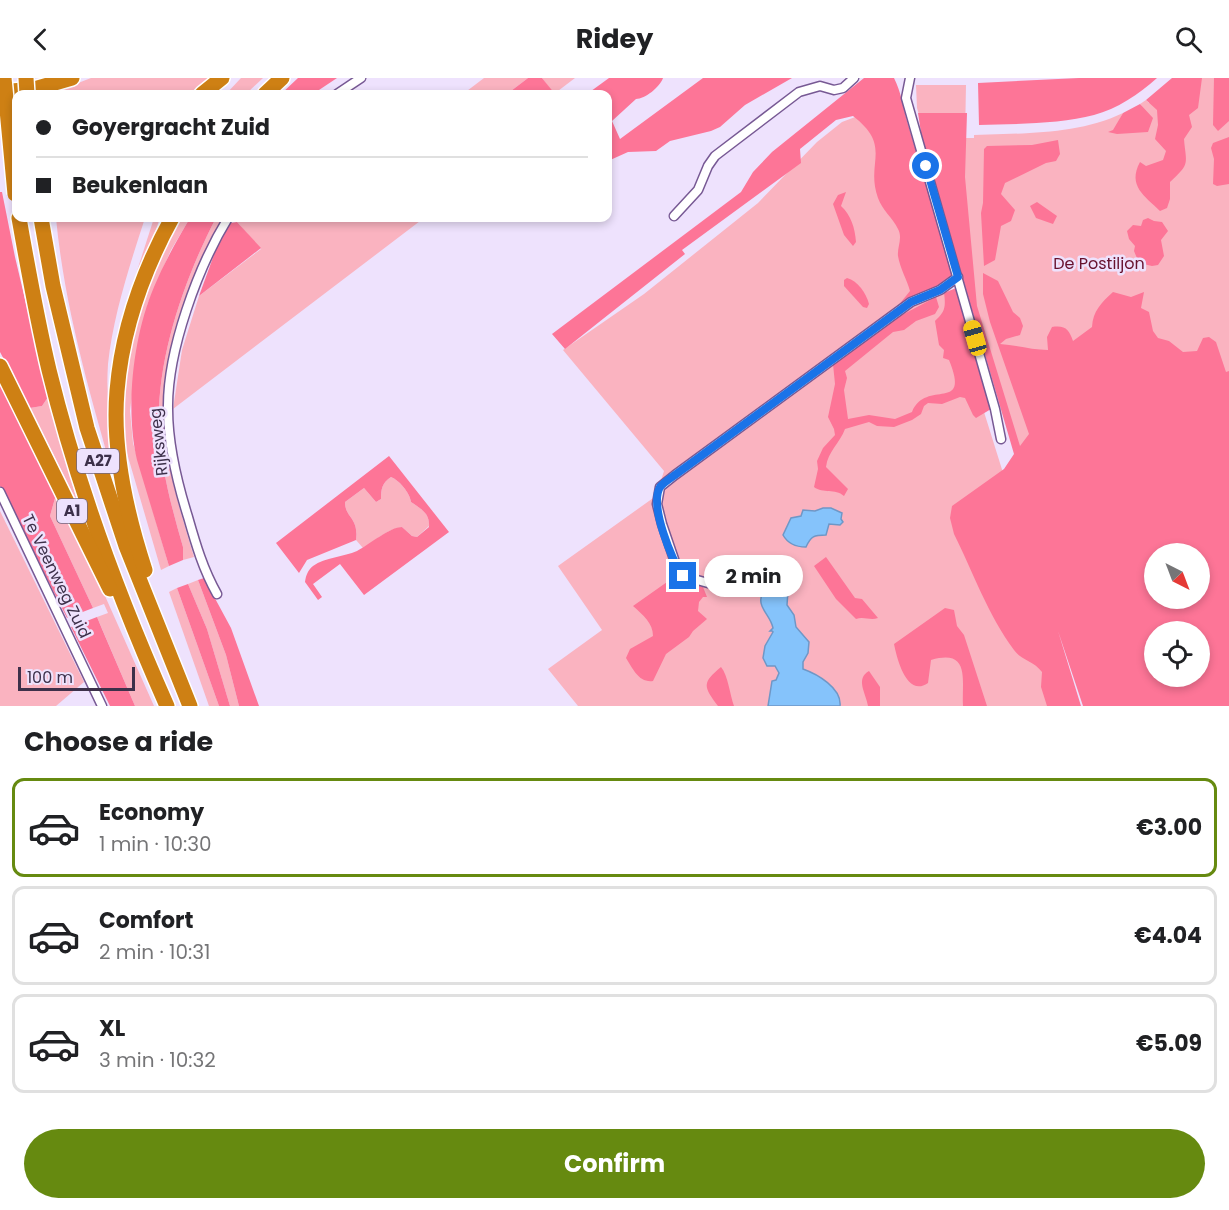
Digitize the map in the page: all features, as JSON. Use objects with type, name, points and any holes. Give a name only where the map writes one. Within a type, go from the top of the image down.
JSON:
[{"type":"highway","points":[[4,78],[12,157]]},
{"type":"highway","points":[[0,90],[60,78]]},
{"type":"highway","points":[[0,90],[34,89],[72,78]]},
{"type":"highway","points":[[207,90],[222,78]]},
{"type":"highway","points":[[269,90],[282,78]]},
{"type":"highway","name":"A27","points":[[20,222],[39,327],[75,463],[105,551],[167,706]]},
{"type":"highway","name":"A27","points":[[42,222],[53,286],[87,428],[126,546],[188,701]]},
{"type":"highway","name":"A27","points":[[170,222],[143,279],[130,318],[117,392],[117,424],[123,480],[133,526],[188,701]]},
{"type":"highway","name":"A1","points":[[0,366],[145,655]]},
{"type":"street","points":[[343,90],[361,78]]},
{"type":"street","points":[[674,216],[698,190],[715,156],[799,92],[820,86],[834,90],[843,88],[854,78]]},
{"type":"street","points":[[910,78],[906,98],[995,409],[1001,440]]},
{"type":"street","name":"Rijksweg","points":[[217,594],[203,568],[178,485],[170,446],[167,407],[173,362],[184,316],[204,262],[226,222]]},
{"type":"street","points":[[715,585],[683,576],[676,565],[657,504],[660,487],[911,302],[940,290],[958,277]]},
{"type":"street","name":"Te Veenweg Zuid","points":[[0,492],[102,706]]},
{"type":"green space","points":[[91,78],[214,78],[199,90],[60,90]]},
{"type":"green space","points":[[241,78],[263,78],[250,90],[230,90]]},
{"type":"green space","points":[[484,78],[528,78],[512,90],[468,90]]},
{"type":"green space","points":[[542,78],[575,78],[559,90],[551,90]]},
{"type":"green space","name":"De Postiljon","points":[[1178,78],[1229,78],[1229,706],[1094,706],[917,108],[916,85],[966,85],[965,138],[974,138],[974,135],[1069,129],[1123,113],[1120,119],[1143,108],[1140,104],[1146,100],[1149,103]]},
{"type":"green space","points":[[871,111],[903,153],[1076,706],[578,706],[548,669],[602,630],[558,566],[656,496],[664,471],[563,350],[644,294],[758,203],[817,142],[842,122]]},
{"type":"green space","points":[[56,222],[144,222],[118,309],[108,364],[109,414],[119,496],[73,323]]},
{"type":"green space","points":[[153,222],[159,222],[132,298],[129,296]]},
{"type":"green space","points":[[173,222],[188,222],[171,250],[148,303],[138,345],[130,411],[133,443],[169,566],[161,570],[122,436],[120,409],[128,342]]},
{"type":"green space","points":[[214,222],[220,222],[193,282],[165,403],[169,462],[177,500],[194,557],[183,560],[183,547],[162,459],[159,403],[167,348],[174,320]]},
{"type":"green space","points":[[237,222],[419,222],[173,409],[182,350],[199,296],[261,249]]},
{"type":"green space","points":[[48,397],[75,498],[30,408],[42,406]]},
{"type":"green space","points":[[391,477],[404,487],[411,502],[426,515],[429,526],[417,537],[412,536],[402,527],[397,528],[363,548],[356,540],[356,527],[345,502],[364,488],[376,502],[381,499],[383,487]]},
{"type":"green space","points":[[57,491],[154,706],[135,706],[97,617],[108,613],[104,604],[93,608],[50,516]]},
{"type":"green space","points":[[0,511],[84,682],[56,706],[0,706]]},
{"type":"green space","points":[[198,580],[226,655],[239,706],[230,706],[207,629],[188,584]]},
{"type":"green space","points":[[177,588],[219,706],[209,706],[169,592]]},
{"type":"shaded area","points":[[298,78],[337,78],[319,90],[285,90]]},
{"type":"shaded area","points":[[528,78],[542,78],[552,90],[512,90]]},
{"type":"shaded area","points":[[609,78],[663,78],[652,92],[636,99],[612,121],[612,90],[592,90]]},
{"type":"shaded area","points":[[703,78],[792,78],[745,105],[720,127],[670,141],[656,151],[628,152],[612,159],[612,121],[620,139]]},
{"type":"shaded area","points":[[864,78],[894,78],[954,279],[897,307],[910,291],[898,256],[899,232],[878,198],[874,174],[876,155],[872,137],[853,116],[836,120],[800,149],[801,163],[682,250],[685,254],[565,349],[552,334],[741,192],[753,172],[772,152]]},
{"type":"shaded area","points":[[1079,78],[1157,78],[1127,100],[1094,115],[1052,122],[979,125],[978,83]]},
{"type":"shaded area","points":[[1172,78],[1202,78],[1198,108],[1189,115],[1192,127],[1184,139],[1186,163],[1170,182],[1170,199],[1167,208],[1160,211],[1140,190],[1136,178],[1140,162],[1146,166],[1163,160],[1166,151],[1155,139],[1158,125],[1157,110],[1146,100]]},
{"type":"shaded area","points":[[1214,78],[1229,78],[1229,121],[1218,131],[1213,125]]},
{"type":"shaded area","points":[[1140,104],[1153,118],[1148,132],[1117,134],[1108,132],[1113,130],[1123,113]]},
{"type":"shaded area","points":[[918,113],[967,113],[965,177],[977,306],[1020,446],[1029,434],[990,322],[983,294],[983,273],[998,281],[1013,312],[1020,318],[1023,326],[1020,335],[1006,339],[1000,344],[1048,350],[1047,337],[1052,327],[1066,329],[1073,341],[1092,327],[1098,308],[1113,292],[1131,297],[1144,292],[1141,308],[1149,312],[1153,331],[1158,338],[1169,341],[1183,352],[1197,351],[1203,338],[1209,337],[1216,342],[1226,372],[1229,371],[1229,706],[1083,706],[1058,631],[1081,706],[1047,706],[1041,687],[1042,672],[1017,653],[996,622],[954,534],[950,518],[952,506],[1004,469],[1014,454],[922,139]]},
{"type":"shaded area","points":[[1229,137],[1229,184],[1217,186],[1213,184],[1214,159],[1211,148],[1213,143]]},
{"type":"shaded area","points":[[1058,140],[1060,154],[1056,161],[1046,163],[1005,183],[1001,194],[1015,210],[1011,221],[1001,226],[995,260],[984,266],[981,213],[984,149],[987,146],[1032,145]]},
{"type":"shaded area","points":[[0,192],[2,192],[48,397],[42,406],[30,408],[0,352]]},
{"type":"shaded area","points":[[846,192],[841,206],[850,218],[853,227],[856,242],[853,246],[844,235],[833,204],[838,195]]},
{"type":"shaded area","points":[[1037,202],[1057,216],[1053,224],[1036,218],[1030,206]]},
{"type":"shaded area","points":[[1148,218],[1162,222],[1168,231],[1161,240],[1164,256],[1158,265],[1152,266],[1139,263],[1134,251],[1135,246],[1129,239],[1127,231],[1133,225],[1141,226],[1143,220]]},
{"type":"shaded area","points":[[188,222],[214,222],[183,293],[174,320],[162,376],[159,403],[160,444],[183,547],[183,560],[169,566],[137,460],[133,440],[132,396],[136,350],[147,306],[162,269]]},
{"type":"shaded area","points":[[237,222],[261,248],[199,296],[215,252],[230,223]]},
{"type":"shaded area","points":[[847,278],[855,282],[864,292],[869,304],[867,308],[863,307],[844,286],[844,280]]},
{"type":"shaded area","points":[[956,288],[991,409],[976,418],[965,398],[960,397],[942,404],[928,403],[921,414],[894,427],[877,426],[869,422],[845,429],[829,456],[826,467],[848,489],[844,496],[837,492],[814,487],[818,469],[817,461],[823,448],[835,435],[828,417],[835,384],[833,364],[898,317],[936,297],[939,307],[935,314],[916,321],[904,330],[893,332],[845,371],[847,378],[844,390],[848,419],[869,415],[895,419],[912,412],[919,402],[927,397],[951,391],[954,386],[954,376],[949,360],[943,358],[944,350],[939,345],[935,321],[944,309],[944,293]]},
{"type":"shaded area","points":[[0,382],[57,491],[50,516],[93,608],[67,618],[0,486]]},
{"type":"shaded area","points":[[389,456],[449,532],[364,595],[340,564],[313,584],[322,597],[318,600],[305,582],[313,566],[357,551],[397,528],[402,527],[412,536],[417,537],[429,527],[426,515],[411,502],[404,487],[391,477],[383,486],[381,499],[376,502],[364,488],[345,502],[356,527],[356,540],[307,560],[299,573],[276,543]]},
{"type":"shaded area","points":[[826,557],[855,598],[862,599],[878,618],[856,619],[836,599],[814,566]]},
{"type":"shaded area","points":[[677,575],[684,581],[703,587],[707,597],[703,597],[699,602],[698,611],[707,619],[689,637],[666,654],[653,681],[644,680],[640,678],[626,658],[630,649],[653,636],[653,631],[647,620],[633,606]]},
{"type":"shaded area","points":[[204,578],[231,628],[259,706],[239,706],[226,655],[198,580]]},
{"type":"shaded area","points":[[188,584],[207,629],[230,706],[219,706],[177,588]]},
{"type":"shaded area","points":[[945,608],[954,610],[957,626],[964,635],[987,706],[963,706],[963,676],[958,662],[952,659],[931,660],[928,683],[921,686],[914,685],[904,675],[894,644]]},
{"type":"shaded area","points":[[97,617],[135,706],[110,706],[71,627]]},
{"type":"shaded area","points":[[721,667],[734,706],[718,706],[707,689],[710,677]]},
{"type":"shaded area","points":[[869,671],[880,687],[880,706],[868,706],[862,687],[863,678]]},
{"type":"water","points":[[831,508],[842,513],[843,522],[840,525],[829,524],[826,535],[813,537],[806,547],[787,541],[783,535],[791,518],[801,516],[803,510],[815,511]]},
{"type":"water","points":[[772,586],[784,587],[788,591],[787,605],[794,615],[796,627],[809,642],[803,669],[815,674],[833,688],[840,699],[840,706],[768,706],[772,681],[776,680],[779,673],[775,666],[767,666],[763,658],[765,646],[773,632],[770,631],[773,628],[762,605],[761,595],[764,589]]},
{"type":"route","points":[[683,576],[676,565],[662,524],[657,504],[660,487],[911,302],[940,290],[958,277],[926,166]]}]
